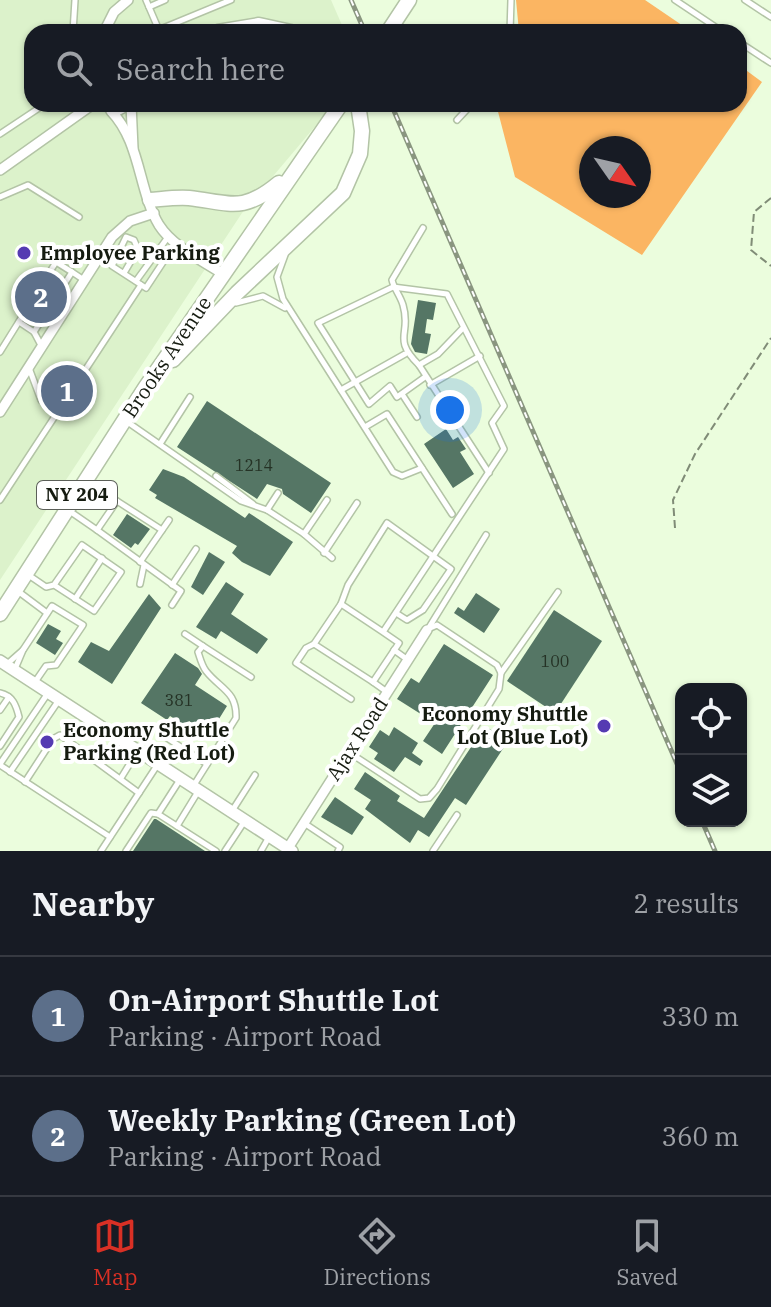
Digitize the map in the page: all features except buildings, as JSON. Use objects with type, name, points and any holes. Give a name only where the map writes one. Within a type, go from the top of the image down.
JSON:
[{"type":"main road","points":[[393,24],[409,0]]},
{"type":"main road","name":"Brooks Avenue","points":[[0,614],[145,388],[335,112]]},
{"type":"main road","points":[[145,388],[347,187],[358,161],[362,131],[359,112]]},
{"type":"main road","points":[[152,206],[177,197],[220,205],[250,203],[274,187],[299,163]]},
{"type":"street","points":[[108,24],[114,12],[128,0]]},
{"type":"street","points":[[0,170],[82,112]]},
{"type":"street","points":[[112,112],[133,148],[152,206],[172,239],[223,274]]},
{"type":"street","points":[[131,112],[133,148]]},
{"type":"street","points":[[0,412],[87,282],[112,237],[152,206]]},
{"type":"street","name":"Ajax Road","points":[[289,850],[427,630]]},
{"type":"street","points":[[7,665],[289,850]]},
{"type":"lane","points":[[74,24],[75,0]]},
{"type":"lane","points":[[156,24],[147,3],[165,0]]},
{"type":"lane","points":[[173,24],[231,0]]},
{"type":"lane","points":[[510,24],[511,0]]},
{"type":"lane","points":[[675,0],[711,24]]},
{"type":"lane","points":[[745,0],[771,17]]},
{"type":"lane","points":[[747,47],[771,63]]},
{"type":"lane","points":[[0,134],[33,112]]},
{"type":"lane","points":[[457,120],[464,112]]},
{"type":"lane","points":[[0,197],[28,185],[79,217]]},
{"type":"lane","points":[[423,228],[392,280],[406,318],[402,336],[405,354],[419,365],[489,473]]},
{"type":"lane","points":[[300,235],[278,273],[281,294],[291,314],[396,474],[406,475],[422,468]]},
{"type":"lane","points":[[124,273],[137,251],[136,243],[128,237],[123,241],[112,266],[141,285]]},
{"type":"lane","points":[[141,285],[172,239]]},
{"type":"lane","points":[[0,500],[172,239]]},
{"type":"lane","points":[[0,352],[56,262],[87,282]]},
{"type":"lane","points":[[34,332],[72,272]]},
{"type":"lane","points":[[383,632],[504,449],[492,423],[504,406],[447,294],[393,287],[318,323],[357,380],[369,404],[390,386],[397,397],[425,377]]},
{"type":"lane","points":[[212,319],[234,303],[256,296],[272,299],[291,314]]},
{"type":"lane","points":[[19,322],[34,332],[42,348]]},
{"type":"lane","points":[[419,365],[438,354],[463,328]]},
{"type":"lane","points":[[341,390],[405,354]]},
{"type":"lane","points":[[430,385],[480,356]]},
{"type":"lane","points":[[29,368],[41,400]]},
{"type":"lane","points":[[402,394],[417,417]]},
{"type":"lane","points":[[160,444],[190,397]]},
{"type":"lane","points":[[365,427],[387,414],[452,514]]},
{"type":"lane","points":[[125,420],[241,501],[267,510],[304,534],[332,558]]},
{"type":"lane","points":[[216,476],[250,499],[253,505]]},
{"type":"lane","points":[[86,480],[162,530]]},
{"type":"lane","points":[[267,510],[278,493]]},
{"type":"lane","points":[[304,534],[327,500]]},
{"type":"lane","points":[[97,530],[117,501]]},
{"type":"lane","points":[[324,553],[357,503]]},
{"type":"lane","points":[[67,510],[181,591],[172,605]]},
{"type":"lane","points":[[140,584],[142,564],[169,520]]},
{"type":"lane","points":[[351,699],[296,663],[306,648],[314,644],[341,604],[348,585],[387,523],[451,569],[423,610],[407,620],[396,613]]},
{"type":"lane","points":[[427,630],[486,535]]},
{"type":"lane","points":[[26,573],[46,587],[54,585],[82,545],[121,572],[94,611],[54,585]]},
{"type":"lane","points":[[172,585],[196,549]]},
{"type":"lane","points":[[75,599],[102,558]]},
{"type":"lane","points":[[15,590],[47,613]]},
{"type":"lane","points":[[349,753],[420,799],[429,798],[499,689],[501,673],[558,592]]},
{"type":"lane","points":[[341,604],[399,643],[373,682]]},
{"type":"lane","points":[[7,665],[23,650],[52,606],[83,625],[56,665],[46,666],[34,683]]},
{"type":"lane","points":[[427,630],[437,625],[497,665],[501,673]]},
{"type":"lane","points":[[185,634],[251,677]]},
{"type":"lane","points":[[314,644],[387,692]]},
{"type":"lane","points":[[177,826],[207,764],[236,718],[237,706],[224,685],[206,671],[198,652],[203,646]]},
{"type":"lane","points":[[394,650],[408,660]]},
{"type":"lane","points":[[48,692],[0,765],[110,837]]},
{"type":"lane","points":[[0,693],[16,704],[19,717],[0,746]]},
{"type":"lane","points":[[0,710],[9,697]]},
{"type":"lane","points":[[10,772],[60,699]]},
{"type":"lane","points":[[25,782],[53,739],[60,735],[139,793]]},
{"type":"lane","points":[[164,736],[207,764]]},
{"type":"lane","points":[[121,778],[139,750]]},
{"type":"lane","points":[[101,851],[159,763]]},
{"type":"lane","points":[[231,811],[255,775]]},
{"type":"lane","points":[[158,814],[181,778]]},
{"type":"lane","points":[[126,851],[151,813],[158,814],[216,851]]},
{"type":"lane","points":[[433,851],[457,815]]},
{"type":"lane","points":[[225,851],[245,820]]},
{"type":"lane","points":[[304,823],[340,847],[338,851]]},
{"type":"lane","points":[[261,851],[270,836]]},
{"type":"path","points":[[771,198],[754,212],[751,250],[771,266]]},
{"type":"path","points":[[675,528],[673,500],[695,454],[771,338]]},
{"type":"shaded area","points":[[0,0],[331,0],[342,24],[24,24],[24,112],[327,112],[242,213],[0,580]]},
{"type":"shaded area","points":[[516,0],[645,0],[680,24],[518,24]]},
{"type":"shaded area","points":[[747,71],[762,82],[747,104]]},
{"type":"shaded area","points":[[498,112],[741,112],[642,255],[515,177]]},
{"type":"railway","points":[[351,0],[362,24]]},
{"type":"railway","points":[[394,112],[675,759]]},
{"type":"railway","points":[[705,827],[715,851]]},
{"type":"place","name":"Employee Parking","points":[[24,253]]},
{"type":"place","name":"Weekly Parking (Green Lot)","points":[[41,297]]},
{"type":"place","name":"On-Airport Shuttle Lot","points":[[67,391]]},
{"type":"place","name":"Economy Shuttle Lot (Blue Lot)","points":[[604,726]]},
{"type":"place","name":"Economy Shuttle Parking (Red Lot)","points":[[47,742]]}]
